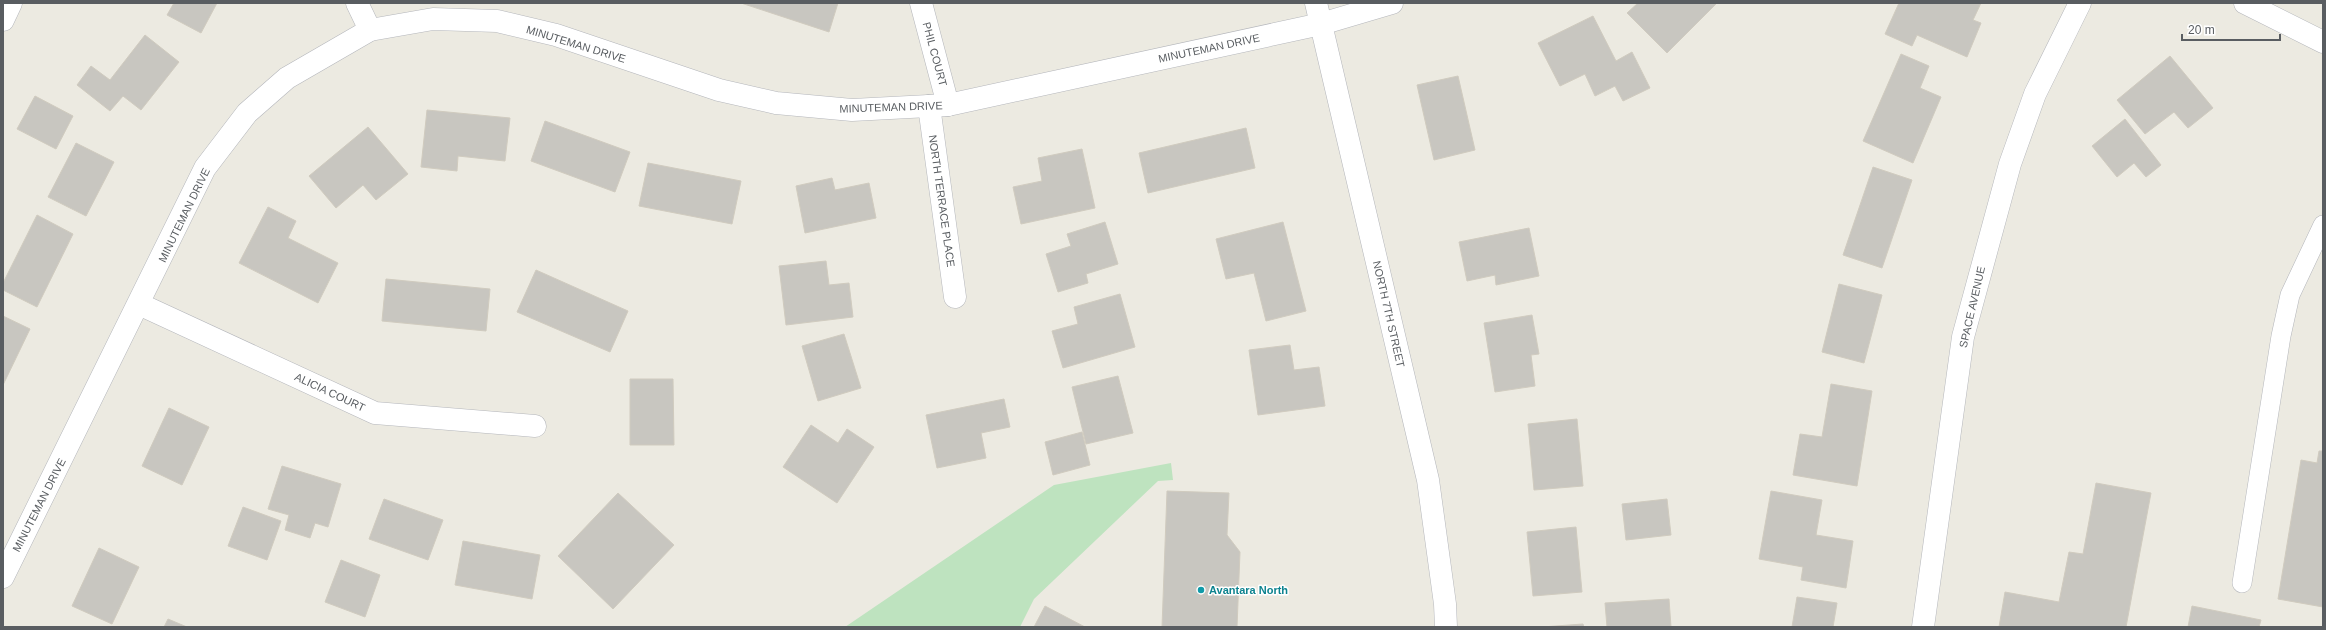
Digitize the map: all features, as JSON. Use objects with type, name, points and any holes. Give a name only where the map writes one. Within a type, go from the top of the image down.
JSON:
[{"type":"street","points":[[3,20],[12,3]]},
{"type":"street","points":[[357,3],[370,30]]},
{"type":"street","name":"PHIL COURT","points":[[921,3],[938,106]]},
{"type":"street","name":"NORTH 7TH STREET","points":[[1316,3],[1428,480],[1445,604],[1446,627]]},
{"type":"street","name":"MINUTEMAN DRIVE","points":[[3,577],[140,304],[206,168],[247,113],[287,78],[370,30],[433,19],[497,21],[556,35],[719,90],[776,103],[852,110],[938,106],[1321,24],[1392,3]]},
{"type":"street","name":"SPACE AVENUE","points":[[1923,627],[1963,337],[2010,164],[2035,94],[2080,3]]},
{"type":"street","points":[[2245,3],[2323,42]]},
{"type":"street","name":"NORTH TERRACE PLACE","points":[[938,106],[955,297]]},
{"type":"street","name":"ALICIA COURT","points":[[140,304],[375,413],[536,426]]},
{"type":"lane","points":[[2242,583],[2281,336],[2290,295],[2323,225]]},
{"type":"green space","points":[[1171,463],[1173,480],[1158,481],[1034,599],[1020,627],[845,627],[1054,485]]},
{"type":"building","points":[[174,3],[217,3],[201,33],[167,15]]},
{"type":"building","points":[[741,3],[838,3],[829,32]]},
{"type":"building","points":[[1638,3],[1717,3],[1667,53],[1627,13]]},
{"type":"building","points":[[1899,3],[1981,3],[1973,20],[1981,23],[1967,57],[1917,35],[1912,46],[1885,34]]},
{"type":"building","points":[[1593,16],[1616,61],[1632,52],[1650,88],[1623,101],[1615,86],[1595,96],[1585,74],[1560,86],[1538,43]]},
{"type":"building","points":[[145,35],[179,62],[141,110],[123,96],[110,111],[77,85],[91,66],[110,80]]},
{"type":"building","points":[[1901,54],[1929,66],[1920,88],[1941,97],[1913,163],[1863,141]]},
{"type":"building","points":[[2170,56],[2213,108],[2188,128],[2174,112],[2145,134],[2117,100]]},
{"type":"building","points":[[1458,76],[1475,150],[1434,160],[1417,85]]},
{"type":"building","points":[[35,96],[73,116],[56,149],[17,129]]},
{"type":"building","points":[[427,110],[510,118],[505,161],[458,156],[457,171],[421,167]]},
{"type":"building","points":[[2125,119],[2161,165],[2146,177],[2134,163],[2117,177],[2092,146]]},
{"type":"building","points":[[545,121],[630,152],[615,192],[531,161]]},
{"type":"building","points":[[368,127],[408,174],[376,200],[363,185],[336,208],[309,176]]},
{"type":"building","points":[[1246,128],[1255,168],[1148,193],[1139,153]]},
{"type":"building","points":[[76,143],[114,162],[86,216],[48,197]]},
{"type":"building","points":[[1082,149],[1095,208],[1021,224],[1013,187],[1042,181],[1038,158]]},
{"type":"building","points":[[648,163],[741,181],[732,224],[639,206]]},
{"type":"building","points":[[1873,167],[1912,180],[1882,268],[1843,255]]},
{"type":"building","points":[[832,178],[835,190],[869,183],[876,218],[805,233],[796,186]]},
{"type":"building","points":[[268,207],[296,221],[288,238],[338,263],[318,303],[239,263]]},
{"type":"building","points":[[37,215],[73,234],[37,307],[3,290],[3,283]]},
{"type":"building","points":[[1105,222],[1118,264],[1086,274],[1088,283],[1058,292],[1046,254],[1071,246],[1067,234]]},
{"type":"building","points":[[1283,222],[1306,311],[1266,321],[1254,273],[1226,279],[1216,239]]},
{"type":"building","points":[[1529,228],[1539,276],[1496,285],[1495,275],[1467,281],[1459,242]]},
{"type":"building","points":[[826,261],[829,285],[849,283],[853,317],[786,325],[779,266]]},
{"type":"building","points":[[536,270],[628,311],[610,352],[517,312]]},
{"type":"building","points":[[386,279],[490,289],[486,331],[382,321]]},
{"type":"building","points":[[1839,284],[1882,295],[1864,363],[1822,352]]},
{"type":"building","points":[[1120,294],[1135,347],[1063,368],[1052,331],[1078,324],[1074,307]]},
{"type":"building","points":[[1532,315],[1539,354],[1531,355],[1535,386],[1495,392],[1484,323]]},
{"type":"building","points":[[3,316],[30,329],[3,385]]},
{"type":"building","points":[[844,334],[861,388],[818,401],[802,346]]},
{"type":"building","points":[[1290,345],[1294,370],[1319,367],[1325,406],[1258,415],[1249,350]]},
{"type":"building","points":[[1118,376],[1133,433],[1086,444],[1072,387]]},
{"type":"building","points":[[630,379],[673,379],[674,445],[630,445]]},
{"type":"building","points":[[1831,384],[1872,391],[1857,486],[1793,475],[1800,434],[1822,437]]},
{"type":"building","points":[[1004,399],[1010,427],[981,433],[986,458],[937,468],[926,415]]},
{"type":"building","points":[[169,408],[209,427],[182,485],[142,466]]},
{"type":"building","points":[[1577,419],[1583,486],[1534,490],[1528,424]]},
{"type":"building","points":[[811,425],[838,443],[847,429],[874,447],[837,503],[783,467]]},
{"type":"building","points":[[1082,432],[1090,465],[1053,475],[1045,442]]},
{"type":"building","points":[[2319,451],[2323,451],[2323,607],[2278,599],[2301,460],[2317,463]]},
{"type":"building","points":[[282,466],[341,484],[328,527],[315,523],[310,538],[285,530],[289,515],[268,509]]},
{"type":"building","points":[[2096,483],[2151,493],[2126,627],[1999,627],[2005,592],[2059,602],[2069,552],[2083,554]]},
{"type":"building","name":"Avantara North","points":[[1167,491],[1229,493],[1227,535],[1240,552],[1237,627],[1162,627]]},
{"type":"building","points":[[1771,491],[1822,500],[1816,535],[1853,541],[1846,588],[1801,580],[1803,567],[1759,559]]},
{"type":"building","points":[[618,493],[674,545],[613,609],[558,556]]},
{"type":"building","points":[[384,499],[443,520],[428,560],[369,539]]},
{"type":"building","points":[[1667,499],[1671,535],[1626,540],[1622,504]]},
{"type":"building","points":[[243,507],[281,521],[267,560],[228,546]]},
{"type":"building","points":[[1576,527],[1582,592],[1533,596],[1527,532]]},
{"type":"building","points":[[463,541],[540,555],[532,599],[455,585]]},
{"type":"building","points":[[99,548],[139,567],[112,624],[72,606]]},
{"type":"building","points":[[341,560],[380,575],[365,617],[325,602]]},
{"type":"building","points":[[1797,597],[1837,603],[1833,627],[1792,627]]},
{"type":"building","points":[[1669,599],[1671,627],[1607,627],[1605,603]]},
{"type":"building","points":[[1045,606],[1085,627],[1034,627]]},
{"type":"building","points":[[2192,606],[2261,620],[2259,627],[2188,627]]},
{"type":"building","points":[[168,619],[187,627],[164,627]]},
{"type":"building","points":[[1583,624],[1584,627],[1542,627]]},
{"type":"place","name":"Avantara North","points":[[1201,590]]}]
